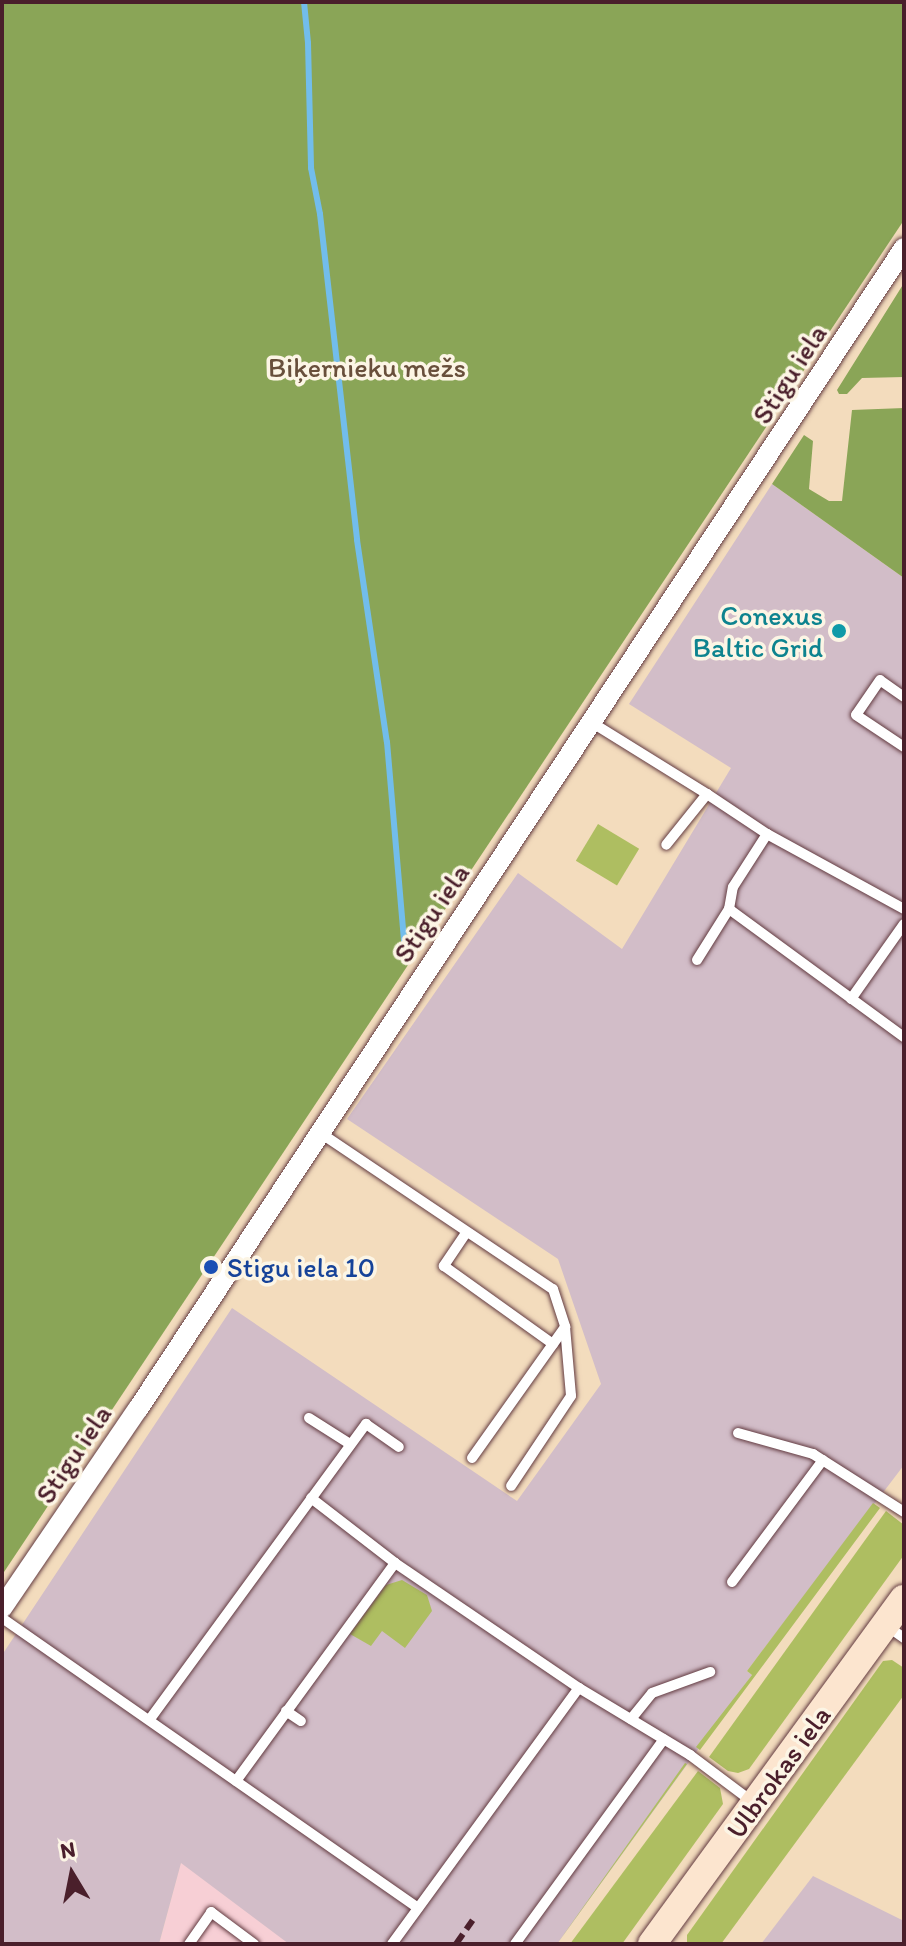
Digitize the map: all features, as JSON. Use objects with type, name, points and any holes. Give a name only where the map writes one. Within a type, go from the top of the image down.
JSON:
[{"type":"main road","name":"Ulbrokas iela","points":[[652,1944],[755,1804],[895,1631],[904,1599]]},
{"type":"street","name":"Stigu iela","points":[[2,1608],[904,248]]},
{"type":"lane","points":[[904,697],[880,680],[856,715],[904,747]]},
{"type":"lane","points":[[591,722],[767,834],[904,909]]},
{"type":"lane","points":[[666,845],[707,794]]},
{"type":"lane","points":[[697,960],[729,909],[733,887],[767,834]]},
{"type":"lane","points":[[729,909],[904,1037]]},
{"type":"lane","points":[[851,999],[904,924]]},
{"type":"lane","points":[[319,1132],[553,1289],[565,1327],[571,1396],[511,1486]]},
{"type":"lane","points":[[466,1233],[444,1266],[553,1344]]},
{"type":"lane","points":[[472,1458],[565,1327]]},
{"type":"lane","points":[[309,1418],[350,1444]]},
{"type":"lane","points":[[150,1719],[366,1424],[399,1447]]},
{"type":"lane","points":[[738,1433],[813,1454],[904,1512]]},
{"type":"lane","points":[[732,1582],[823,1460]]},
{"type":"lane","points":[[311,1498],[395,1563],[579,1688],[664,1739],[755,1804]]},
{"type":"lane","points":[[236,1781],[395,1563]]},
{"type":"lane","points":[[2,1618],[418,1908]]},
{"type":"lane","points":[[631,1719],[652,1693],[710,1672]]},
{"type":"lane","points":[[392,1944],[579,1688]]},
{"type":"lane","points":[[286,1711],[301,1721]]},
{"type":"lane","points":[[515,1944],[664,1739]]},
{"type":"lane","points":[[189,1944],[211,1912],[254,1944]]},
{"type":"shaded area","points":[[772,484],[904,578],[904,1465],[747,1671],[752,1675],[557,1944],[289,1944],[181,1863],[159,1944],[2,1944],[2,1655],[232,1308],[517,1501],[601,1384],[558,1259],[347,1119],[518,873],[622,949],[731,768],[629,704]]},
{"type":"shaded area","points":[[181,1862],[290,1944],[159,1944]]},
{"type":"shaded area","points":[[813,1876],[904,1921],[904,1944],[761,1944]]},
{"type":"green space","name":"Biķernieku mežs","points":[[2,2],[904,2],[904,220],[2,1575]]},
{"type":"green space","points":[[904,283],[904,377],[862,378],[847,394],[839,394],[837,390]]},
{"type":"green space","points":[[904,408],[904,578],[772,484],[804,435],[813,441],[809,489],[829,501],[842,501],[852,410]]},
{"type":"green space","points":[[598,824],[639,849],[617,886],[576,861]]},
{"type":"green space","points":[[873,1503],[880,1508],[700,1750],[696,1747],[752,1675],[747,1671]]},
{"type":"green space","points":[[886,1511],[904,1525],[904,1555],[749,1769],[738,1773],[728,1771],[709,1757]]},
{"type":"green space","points":[[402,1580],[427,1595],[432,1611],[405,1648],[382,1631],[371,1646],[350,1634],[386,1585]]},
{"type":"green space","points":[[892,1660],[904,1668],[904,1695],[721,1944],[687,1944],[687,1935],[883,1661]]},
{"type":"green space","points":[[685,1763],[687,1764],[557,1944]]},
{"type":"green space","points":[[698,1771],[720,1788],[723,1804],[622,1944],[570,1944]]},
{"type":"waterway","points":[[304,2],[311,168],[320,214],[357,540],[387,742],[405,951]]},
{"type":"railway","points":[[456,1944],[473,1920]]},
{"type":"place","name":"Conexus Baltic Grid","points":[[839,631]]},
{"type":"place","name":"Stigu iela 10","points":[[211,1267]]}]
